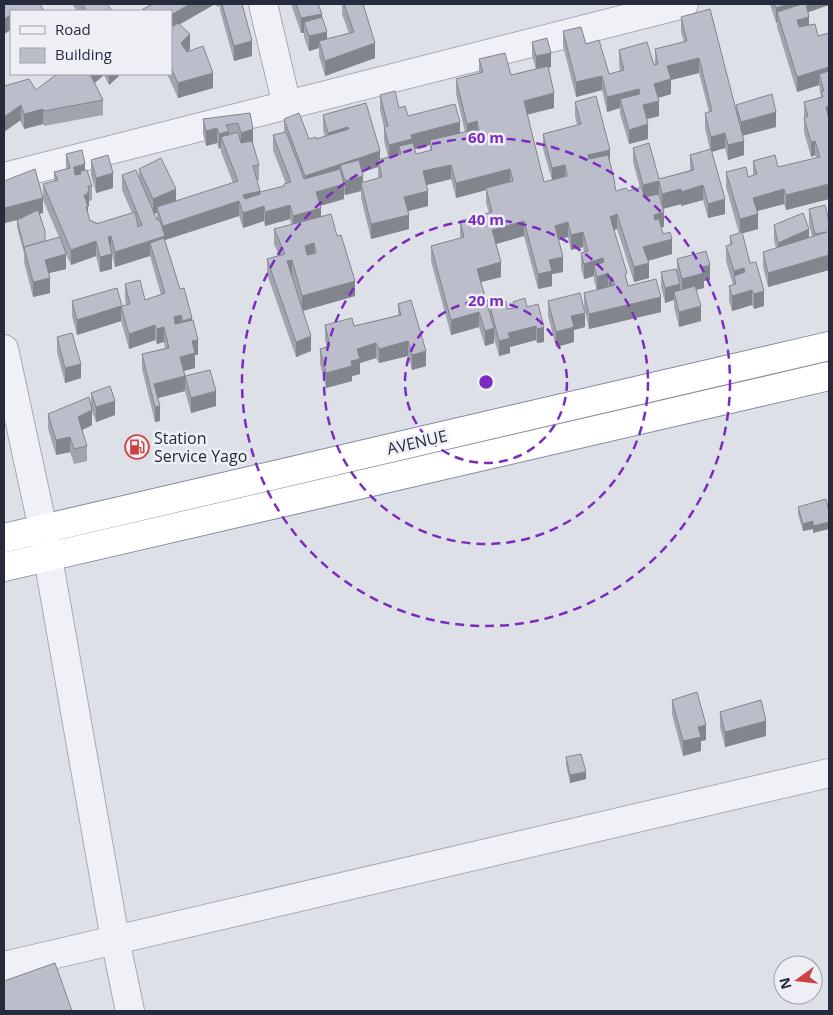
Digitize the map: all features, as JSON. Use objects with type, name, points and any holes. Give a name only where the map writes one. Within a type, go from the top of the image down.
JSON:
[{"type":"highway","name":"AVENUE","points":[[4,538],[829,346]]},
{"type":"highway","points":[[4,567],[829,376]]},
{"type":"street","points":[[263,4],[287,106]]},
{"type":"street","points":[[4,177],[684,4]]},
{"type":"street","points":[[4,349],[43,529],[115,940],[130,1011]]},
{"type":"street","points":[[4,966],[829,773]]},
{"type":"building","points":[[4,4],[40,4],[43,10],[10,10],[10,16],[4,19]]},
{"type":"building","points":[[82,4],[107,4],[111,10],[86,10]]},
{"type":"building","points":[[153,4],[190,4],[172,14],[172,10],[143,9]]},
{"type":"building","points":[[222,4],[242,4],[252,41],[234,46]]},
{"type":"building","points":[[296,4],[318,4],[322,14],[301,18]]},
{"type":"building","points":[[344,4],[363,4],[375,43],[325,61],[319,41],[354,32]]},
{"type":"building","points":[[774,4],[789,4],[776,8]]},
{"type":"building","points":[[806,4],[809,17],[797,20],[799,27],[815,24],[818,36],[829,33],[829,67],[797,77],[777,12]]},
{"type":"building","points":[[710,9],[744,141],[728,145],[725,133],[711,137],[705,113],[712,111],[699,58],[667,66],[671,79],[654,84],[659,101],[643,105],[648,124],[629,130],[620,99],[640,94],[639,89],[607,97],[602,76],[576,82],[563,31],[581,27],[586,44],[599,40],[609,74],[624,70],[619,50],[647,42],[654,65],[658,64],[655,49],[687,41],[681,17]]},
{"type":"building","points":[[322,17],[327,32],[309,36],[304,22]]},
{"type":"building","points":[[178,23],[190,34],[181,43],[187,52],[203,46],[213,73],[178,83],[172,70],[172,27]]},
{"type":"building","points":[[547,38],[551,53],[536,56],[532,42]]},
{"type":"building","points":[[505,53],[511,75],[548,66],[554,93],[524,101],[544,182],[567,176],[565,165],[552,168],[543,134],[581,124],[575,102],[596,96],[610,150],[588,155],[589,159],[608,155],[616,191],[626,188],[628,191],[642,187],[644,197],[659,194],[664,212],[654,215],[655,220],[659,219],[663,234],[670,232],[672,239],[643,247],[649,263],[634,267],[617,214],[610,217],[627,273],[625,274],[628,286],[656,279],[661,297],[589,314],[584,293],[615,285],[612,277],[609,278],[608,273],[597,277],[594,266],[604,262],[603,258],[584,264],[581,253],[588,251],[583,232],[571,235],[568,222],[555,226],[563,257],[549,260],[552,271],[538,274],[524,221],[492,230],[501,262],[477,269],[494,328],[485,331],[479,312],[451,320],[431,246],[464,237],[460,221],[492,212],[486,188],[513,181],[510,169],[456,183],[451,165],[423,171],[428,191],[404,197],[409,215],[371,224],[361,183],[382,177],[378,160],[401,154],[399,146],[413,143],[416,154],[432,150],[430,140],[473,130],[477,144],[482,143],[477,121],[467,124],[456,79],[483,72],[479,59]]},
{"type":"building","points":[[829,71],[829,106],[826,107],[829,119],[829,184],[786,195],[784,189],[753,198],[758,214],[740,219],[726,172],[746,167],[748,177],[757,174],[753,161],[775,155],[778,167],[820,157],[815,141],[811,142],[804,118],[808,116],[804,102],[823,97],[821,91],[824,91],[819,74]]},
{"type":"building","points":[[56,75],[90,75],[103,100],[44,111],[43,109],[24,114],[21,105],[4,117],[4,86],[29,79],[36,90]]},
{"type":"building","points":[[395,91],[399,108],[405,106],[408,116],[455,104],[460,122],[411,135],[412,139],[389,145],[384,127],[388,126],[380,95]]},
{"type":"building","points":[[772,94],[776,112],[741,122],[736,105]]},
{"type":"building","points":[[366,103],[380,151],[305,176],[284,119],[299,113],[309,139],[316,137],[316,139],[349,129],[348,127],[328,133],[323,115]]},
{"type":"building","points":[[250,113],[253,129],[241,133],[238,123],[226,125],[229,131],[219,134],[217,128],[206,131],[203,119]]},
{"type":"building","points":[[238,132],[241,143],[252,141],[259,165],[253,166],[260,191],[243,195],[245,199],[291,182],[273,135],[286,132],[304,179],[340,169],[344,184],[316,192],[321,208],[293,216],[290,205],[265,212],[264,206],[243,213],[239,201],[163,226],[157,207],[238,181],[221,137]]},
{"type":"building","points":[[649,143],[659,179],[694,170],[690,155],[711,149],[725,199],[708,204],[703,185],[681,192],[681,189],[662,194],[659,181],[643,185],[633,148]]},
{"type":"building","points":[[82,150],[85,164],[74,167],[75,175],[81,174],[80,171],[87,170],[92,186],[88,186],[88,194],[84,195],[90,221],[96,222],[96,224],[135,212],[138,227],[142,225],[122,175],[136,170],[165,236],[115,252],[111,236],[108,237],[112,254],[100,257],[96,241],[71,250],[43,184],[58,180],[54,172],[70,168],[66,154]]},
{"type":"building","points":[[108,155],[113,173],[96,178],[91,160]]},
{"type":"building","points":[[161,158],[176,189],[153,199],[139,169]]},
{"type":"building","points":[[359,160],[363,176],[345,181],[340,165]]},
{"type":"building","points":[[35,169],[43,198],[5,208],[4,181]]},
{"type":"building","points":[[825,205],[829,221],[829,255],[768,273],[763,252],[827,232],[815,234],[809,209]]},
{"type":"building","points":[[38,210],[45,231],[45,241],[24,247],[17,220]]},
{"type":"building","points":[[803,213],[809,229],[778,243],[774,225]]},
{"type":"building","points":[[331,214],[337,236],[341,235],[355,281],[302,296],[292,260],[287,261],[311,336],[296,342],[267,259],[285,254],[274,229]],"holes":[[[314,243],[316,253],[307,255],[305,246]]]},
{"type":"building","points":[[742,232],[750,263],[756,262],[764,291],[754,294],[752,290],[732,296],[729,286],[736,284],[734,276],[745,272],[744,268],[734,271],[726,246],[732,244],[730,236]]},
{"type":"building","points":[[60,237],[66,254],[45,260],[50,278],[33,282],[24,247]]},
{"type":"building","points":[[164,238],[180,289],[184,288],[192,318],[183,321],[181,315],[174,317],[175,324],[193,320],[198,340],[192,341],[195,353],[180,357],[185,376],[154,384],[160,406],[155,407],[142,354],[169,348],[164,327],[157,329],[155,325],[129,334],[121,306],[77,320],[72,301],[117,288],[122,306],[130,304],[125,284],[140,280],[145,300],[165,293],[150,243]]},
{"type":"building","points":[[706,251],[710,265],[702,267],[704,273],[682,279],[677,259]]},
{"type":"building","points":[[676,269],[680,284],[665,288],[661,272]]},
{"type":"building","points":[[695,286],[701,306],[679,312],[674,292]]},
{"type":"building","points":[[580,293],[585,313],[571,316],[574,327],[556,332],[548,301]]},
{"type":"building","points":[[525,298],[527,307],[538,304],[544,327],[537,329],[536,326],[508,333],[510,338],[499,341],[490,306],[506,301],[507,309],[514,308],[513,302]]},
{"type":"building","points":[[411,300],[426,351],[412,355],[408,341],[379,349],[376,343],[357,349],[360,359],[351,361],[352,366],[326,373],[320,349],[330,346],[325,325],[352,318],[354,326],[401,315],[398,304]]},
{"type":"building","points":[[72,333],[81,364],[65,368],[57,337]]},
{"type":"building","points":[[210,370],[216,391],[191,398],[185,376]]},
{"type":"building","points":[[110,386],[115,401],[96,407],[91,393]]},
{"type":"building","points":[[89,397],[92,410],[78,417],[87,446],[74,449],[70,437],[56,440],[48,414]]},
{"type":"building","points":[[826,499],[829,522],[813,526],[813,521],[803,524],[798,507]]},
{"type":"building","points":[[697,692],[706,725],[698,727],[701,737],[683,741],[672,700]]},
{"type":"building","points":[[761,700],[766,721],[725,732],[720,712]]},
{"type":"building","points":[[581,754],[586,772],[570,775],[566,757]]},
{"type":"building","points":[[55,963],[72,1011],[4,1011],[4,981]]},
{"type":"place","name":"Station Service Yago","points":[[137,447]]}]
